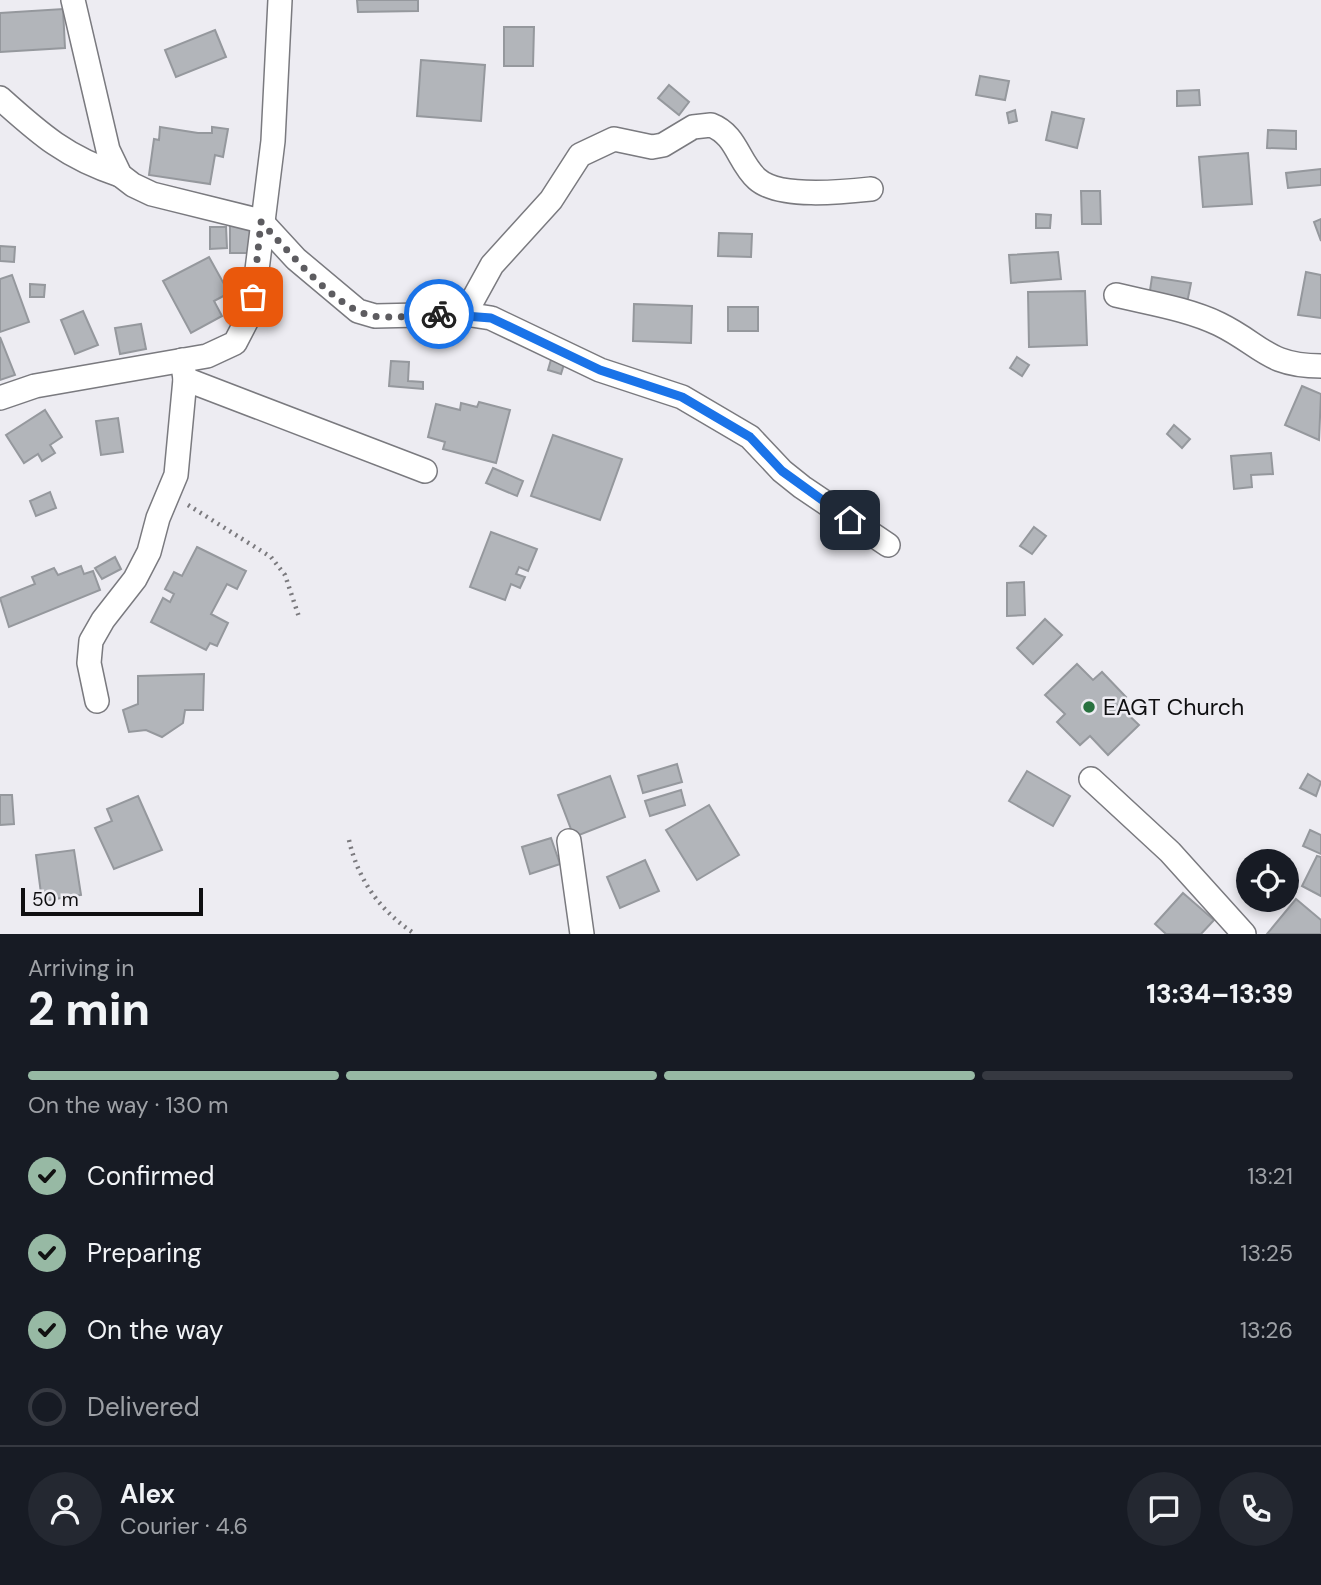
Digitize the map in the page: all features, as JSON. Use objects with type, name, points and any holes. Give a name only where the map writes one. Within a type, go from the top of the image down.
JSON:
[{"type":"street","points":[[73,0],[108,150],[120,175]]},
{"type":"street","points":[[0,398],[34,386],[184,369],[235,343],[243,331],[257,278],[261,222],[273,141],[281,0]]},
{"type":"street","points":[[0,98],[55,144],[84,163],[120,175],[152,194],[261,222],[296,259],[358,311],[375,316],[465,314],[491,318],[600,370],[682,397],[750,437],[782,471],[802,487],[888,545]]},
{"type":"street","points":[[465,314],[492,265],[551,200],[580,155],[614,139],[652,147],[663,145],[694,127],[711,125],[727,135],[757,180],[769,185],[818,194],[871,189]]},
{"type":"street","points":[[1116,295],[1219,324],[1263,354],[1286,365],[1321,366]]},
{"type":"street","points":[[184,369],[425,471]]},
{"type":"street","points":[[97,701],[89,663],[92,641],[103,620],[135,579],[149,552],[176,475],[184,369]]},
{"type":"street","points":[[1091,779],[1170,852],[1244,934]]},
{"type":"street","points":[[569,841],[582,934]]},
{"type":"path","points":[[169,495],[271,556],[285,575],[299,617]]},
{"type":"path","points":[[349,840],[354,863],[375,900],[415,934]]},
{"type":"building","points":[[357,0],[418,0],[418,11],[358,12]]},
{"type":"building","points":[[63,9],[65,48],[0,52],[0,13]]},
{"type":"building","points":[[504,27],[534,27],[533,66],[504,66]]},
{"type":"building","points":[[215,30],[226,57],[176,77],[165,50]]},
{"type":"building","points":[[421,60],[485,65],[481,121],[417,116]]},
{"type":"building","points":[[980,76],[1009,81],[1005,100],[976,95]]},
{"type":"building","points":[[669,85],[689,102],[679,115],[658,98]]},
{"type":"building","points":[[1199,90],[1200,105],[1177,106],[1177,91]]},
{"type":"building","points":[[1015,110],[1017,121],[1009,123],[1007,113]]},
{"type":"building","points":[[1052,112],[1084,119],[1077,148],[1046,140]]},
{"type":"building","points":[[160,127],[198,133],[212,133],[212,127],[228,129],[223,157],[215,155],[210,184],[149,175],[154,139],[159,140]]},
{"type":"building","points":[[1268,130],[1296,131],[1296,149],[1267,148]]},
{"type":"building","points":[[1248,153],[1252,204],[1203,207],[1199,157]]},
{"type":"building","points":[[1321,169],[1321,185],[1288,188],[1286,173]]},
{"type":"building","points":[[1081,191],[1100,191],[1101,224],[1082,224]]},
{"type":"building","points":[[1036,214],[1051,215],[1050,228],[1036,228]]},
{"type":"building","points":[[1321,219],[1321,241],[1314,222]]},
{"type":"building","points":[[230,225],[256,225],[256,253],[230,253]]},
{"type":"building","points":[[210,227],[226,227],[227,248],[210,249]]},
{"type":"building","points":[[719,233],[752,234],[751,257],[718,256]]},
{"type":"building","points":[[0,246],[15,247],[14,262],[0,261]]},
{"type":"building","points":[[1058,252],[1061,279],[1011,283],[1009,255]]},
{"type":"building","points":[[209,257],[229,293],[214,301],[222,316],[191,333],[163,281]]},
{"type":"building","points":[[1306,272],[1321,275],[1321,318],[1298,315]]},
{"type":"building","points":[[12,275],[29,322],[0,332],[0,279]]},
{"type":"building","points":[[1152,277],[1191,283],[1187,303],[1149,297]]},
{"type":"building","points":[[30,284],[45,285],[44,297],[30,297]]},
{"type":"building","points":[[1085,291],[1087,345],[1029,347],[1028,292]]},
{"type":"building","points":[[634,304],[692,306],[691,343],[633,341]]},
{"type":"building","points":[[728,307],[758,307],[758,331],[728,331]]},
{"type":"building","points":[[83,311],[98,345],[75,354],[61,320]]},
{"type":"building","points":[[141,324],[146,349],[120,354],[115,328]]},
{"type":"building","points":[[0,337],[15,375],[0,380]]},
{"type":"building","points":[[552,356],[565,361],[561,374],[548,370]]},
{"type":"building","points":[[1017,357],[1029,365],[1022,376],[1010,368]]},
{"type":"building","points":[[391,361],[409,362],[408,381],[423,382],[423,389],[389,386]]},
{"type":"building","points":[[1302,386],[1321,394],[1319,440],[1285,425]]},
{"type":"building","points":[[479,402],[510,410],[496,463],[443,449],[445,442],[428,437],[436,404],[460,410],[461,403],[477,407]]},
{"type":"building","points":[[45,410],[62,437],[50,445],[55,453],[42,461],[38,454],[24,463],[6,435]]},
{"type":"building","points":[[118,418],[123,452],[101,455],[96,421]]},
{"type":"building","points":[[1174,425],[1190,439],[1182,448],[1167,434]]},
{"type":"building","points":[[553,435],[622,459],[600,520],[531,496]]},
{"type":"building","points":[[1271,453],[1273,474],[1251,475],[1252,487],[1234,489],[1231,456]]},
{"type":"building","points":[[493,468],[523,481],[517,496],[486,483]]},
{"type":"building","points":[[50,492],[56,508],[36,516],[30,501]]},
{"type":"building","points":[[1034,527],[1046,536],[1032,554],[1020,546]]},
{"type":"building","points":[[491,532],[537,549],[528,571],[519,567],[516,574],[525,577],[520,588],[511,584],[505,600],[470,587]]},
{"type":"building","points":[[197,547],[246,571],[237,589],[227,584],[211,614],[228,623],[217,646],[210,643],[206,650],[151,622],[163,598],[170,602],[174,594],[165,589],[174,572],[182,576]]},
{"type":"building","points":[[115,557],[121,569],[102,579],[95,568]]},
{"type":"building","points":[[81,566],[84,574],[93,571],[100,590],[9,627],[0,598],[35,584],[32,577],[54,568],[58,575]]},
{"type":"building","points":[[1024,582],[1025,615],[1007,616],[1007,583]]},
{"type":"building","points":[[1045,619],[1062,635],[1033,664],[1017,648]]},
{"type":"building","points":[[1077,664],[1093,680],[1102,672],[1126,697],[1118,705],[1139,725],[1108,755],[1090,736],[1080,745],[1057,722],[1065,714],[1045,695]]},
{"type":"building","points":[[204,674],[203,710],[185,710],[183,723],[162,737],[146,730],[129,732],[123,710],[138,704],[138,676]]},
{"type":"building","points":[[677,764],[682,782],[643,793],[638,776]]},
{"type":"building","points":[[1027,771],[1070,796],[1053,826],[1009,801]]},
{"type":"building","points":[[1308,774],[1321,782],[1316,796],[1300,788]]},
{"type":"building","points":[[610,776],[625,817],[574,837],[558,795]]},
{"type":"building","points":[[681,790],[685,805],[650,816],[645,801]]},
{"type":"building","points":[[0,795],[12,795],[14,824],[0,825]]},
{"type":"building","points":[[138,796],[162,850],[114,869],[95,828],[112,821],[107,809]]},
{"type":"building","points":[[709,805],[739,855],[697,880],[666,830]]},
{"type":"building","points":[[1310,830],[1321,835],[1321,854],[1303,846]]},
{"type":"building","points":[[551,838],[560,864],[530,874],[522,847]]},
{"type":"building","points":[[74,850],[81,895],[42,901],[36,855]]},
{"type":"building","points":[[1317,856],[1321,857],[1321,896],[1302,886]]},
{"type":"building","points":[[645,860],[659,891],[620,908],[607,877]]},
{"type":"building","points":[[1183,893],[1214,920],[1201,934],[1166,934],[1155,924]]},
{"type":"building","points":[[1299,902],[1321,920],[1321,934],[1267,934],[1285,912],[1299,912]]},
{"type":"way so far","points":[[253,297],[261,222],[296,259],[358,311],[375,316],[439,314]]},
{"type":"place","name":"EAGT Church","points":[[1089,707]]},
{"type":"route","points":[[439,314],[491,318],[600,370],[682,397],[750,437],[782,471],[850,520]]}]
